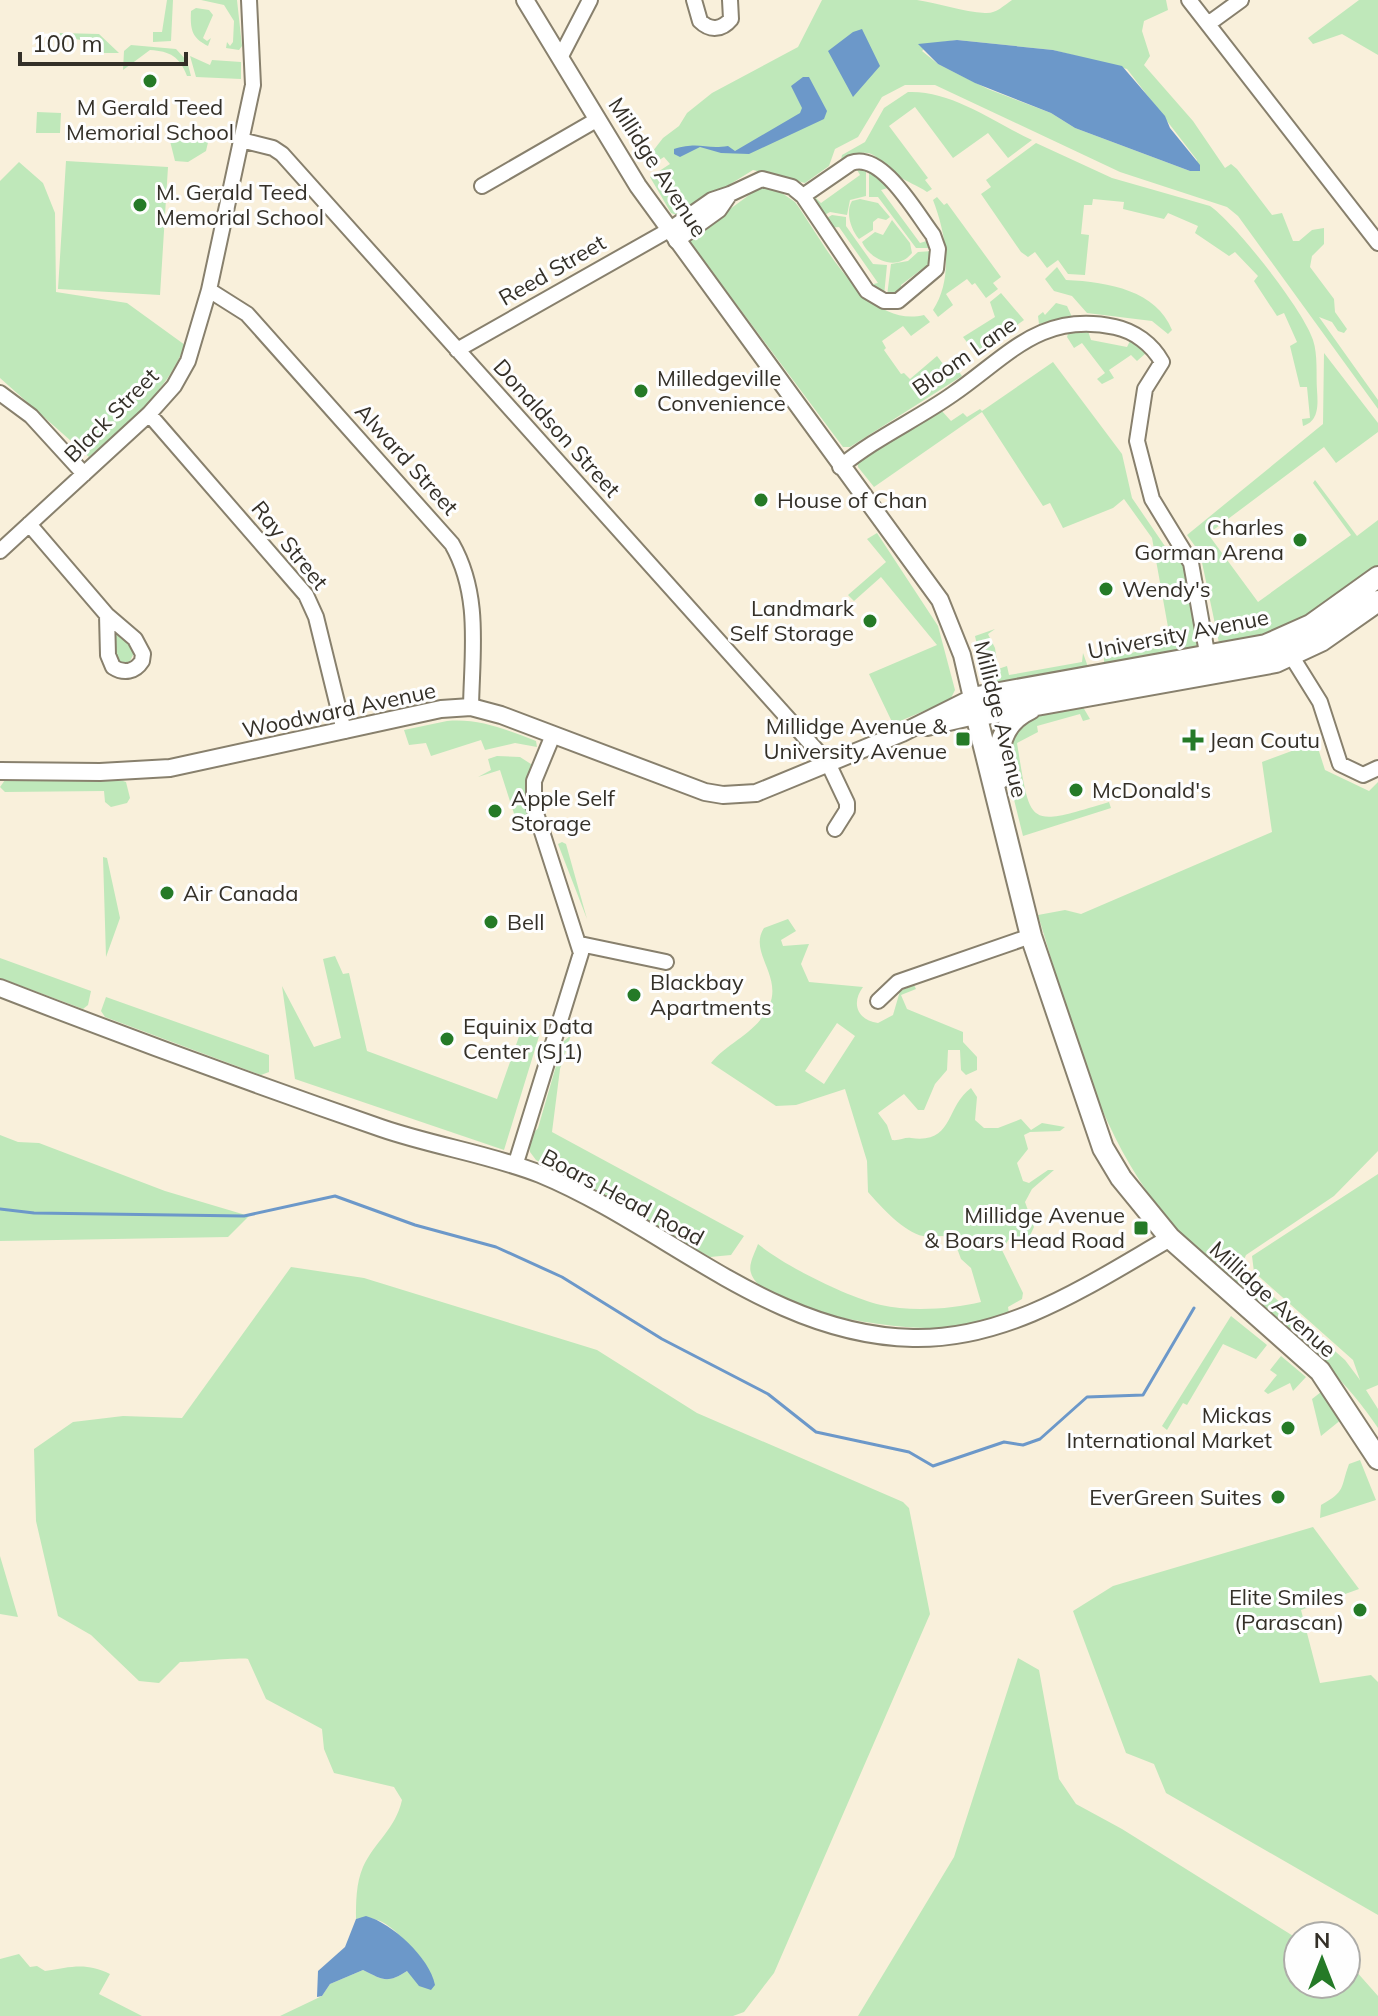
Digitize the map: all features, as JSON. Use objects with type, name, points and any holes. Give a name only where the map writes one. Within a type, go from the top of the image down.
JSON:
[{"type":"main road","name":"University Avenue","points":[[1287,648],[1311,625],[1378,577]]},
{"type":"main road","name":"University Avenue","points":[[974,707],[1038,705],[1287,648],[1331,635],[1378,601]]},
{"type":"main road","name":"University Avenue","points":[[974,707],[1210,666]]},
{"type":"main road","points":[[1003,831],[998,767],[1000,741],[1013,720],[1038,705]]},
{"type":"main road","name":"Millidge Avenue","points":[[974,707],[1031,936],[1098,1136],[1121,1178],[1170,1238],[1320,1371],[1378,1459]]},
{"type":"street","name":"Black Street","points":[[0,551],[149,414],[182,374],[193,349],[209,290],[255,73],[249,0]]},
{"type":"street","name":"Millidge Avenue","points":[[525,0],[672,236],[940,600],[962,655],[974,707]]},
{"type":"street","points":[[561,56],[590,0]]},
{"type":"street","points":[[694,0],[700,21],[712,28],[722,27],[731,19],[730,0]]},
{"type":"street","points":[[1189,0],[1378,243]]},
{"type":"street","points":[[1208,24],[1241,0]]},
{"type":"street","points":[[482,186],[598,119]]},
{"type":"street","name":"Donaldson Street","points":[[241,140],[264,145],[282,154],[828,763],[847,803],[847,810],[835,829]]},
{"type":"street","points":[[859,160],[875,164],[936,242],[936,269],[904,298],[892,303],[872,296],[803,196],[859,160]]},
{"type":"street","name":"Reed Street","points":[[457,350],[672,236],[712,200],[762,179],[792,187],[803,196]]},
{"type":"street","name":"Alward Street","points":[[209,290],[247,314],[452,544],[466,571],[472,595],[471,707]]},
{"type":"street","name":"Bloom Lane","points":[[840,467],[953,394],[1035,334],[1095,323],[1129,330],[1147,344],[1162,362],[1145,389],[1137,441],[1152,499],[1191,563],[1210,666]]},
{"type":"street","points":[[0,393],[31,416],[84,474]]},
{"type":"street","name":"Ray Street","points":[[149,414],[306,595],[319,628],[344,731]]},
{"type":"street","points":[[29,524],[107,615]]},
{"type":"street","points":[[1287,648],[1321,705],[1340,764],[1363,775],[1378,768]]},
{"type":"street","name":"Woodward Avenue","points":[[0,771],[100,772],[170,768],[441,709],[471,707],[485,709],[686,786],[723,795],[756,793],[974,707]]},
{"type":"street","points":[[515,1166],[579,964],[580,944],[534,807],[534,781],[553,735]]},
{"type":"street","points":[[878,1001],[898,982],[1031,936]]},
{"type":"street","points":[[580,944],[666,962]]},
{"type":"street","name":"Boars Head Road","points":[[0,988],[381,1128],[515,1166],[584,1197],[778,1305],[838,1329],[886,1337],[942,1337],[1007,1324],[1050,1305],[1170,1238]]},
{"type":"green space","points":[[167,0],[173,0],[171,41],[153,42],[153,32],[162,32]]},
{"type":"green space","points":[[201,0],[237,0],[242,46],[239,50],[226,48],[227,42],[230,46],[233,42],[234,21],[224,5]]},
{"type":"green space","points":[[822,0],[917,0],[989,13],[1012,0],[1166,0],[1168,10],[1144,21],[1142,31],[1150,56],[1144,65],[1193,121],[1225,168],[1231,164],[1237,169],[1272,215],[1282,213],[1293,241],[1299,241],[1312,230],[1324,228],[1324,244],[1312,256],[1310,267],[1334,299],[1335,312],[1347,329],[1344,333],[1338,331],[1332,322],[1319,317],[1378,400],[1378,409],[1238,216],[1227,207],[1120,172],[935,85],[905,85],[882,97],[858,137],[835,149],[829,166],[805,183],[753,170],[679,216],[671,213],[650,177],[670,164],[664,157],[653,164],[649,156],[663,138],[679,126],[687,113],[712,93],[798,47]],"holes":[[[957,40],[1053,50],[1127,69],[1197,160],[1190,171],[1075,128],[1051,113],[988,89],[938,64],[922,51],[929,44]]]},
{"type":"green space","points":[[1359,0],[1378,0],[1378,55],[1342,34],[1313,44],[1308,38]]},
{"type":"green space","points":[[196,8],[209,10],[213,15],[203,38],[207,41],[211,38],[208,46],[198,40],[192,28],[191,11]]},
{"type":"green space","points":[[60,33],[99,34],[119,53],[101,53],[97,42],[59,37]]},
{"type":"green space","points":[[131,45],[176,49],[187,61],[191,76],[187,76],[173,56],[150,50],[123,70],[124,51]]},
{"type":"green space","points":[[190,56],[210,65],[212,60],[241,62],[241,79],[196,77]]},
{"type":"green space","points":[[908,92],[940,96],[972,108],[1032,140],[1008,158],[988,133],[953,158],[915,107],[889,126],[928,178],[925,180],[932,189],[927,192],[901,178],[869,153],[841,160],[842,155],[865,142],[884,108]]},
{"type":"green space","points":[[37,112],[61,113],[60,133],[36,133]]},
{"type":"green space","points":[[177,135],[209,138],[206,151],[188,162],[175,161],[170,141]]},
{"type":"green space","points":[[1036,143],[1112,178],[1210,206],[1221,215],[1283,289],[1313,340],[1317,401],[1316,412],[1308,424],[1303,426],[1302,419],[1310,418],[1307,387],[1300,387],[1290,346],[1297,342],[1284,313],[1277,316],[1254,281],[1258,276],[1235,252],[1229,256],[1195,233],[1198,226],[1168,213],[1164,219],[1123,209],[1124,202],[1093,199],[1092,205],[1084,205],[1081,234],[1089,235],[1085,275],[1068,274],[1058,260],[1047,268],[1035,252],[1028,257],[1021,252],[981,194],[991,187],[986,180]]},
{"type":"green space","points":[[66,161],[168,167],[160,295],[58,289]]},
{"type":"green space","points":[[19,162],[43,183],[55,213],[56,292],[127,303],[185,345],[156,393],[89,457],[0,378],[0,181]]},
{"type":"green space","points":[[866,166],[866,196],[850,200],[847,215],[830,212],[821,217],[812,200],[815,197],[821,203],[860,175],[856,168]]},
{"type":"green space","points":[[869,169],[891,187],[881,190],[920,243],[930,240],[932,248],[916,248],[878,197],[869,197]]},
{"type":"green space","points":[[760,187],[779,191],[795,202],[833,259],[865,296],[883,309],[903,316],[924,315],[930,322],[911,336],[903,326],[882,341],[884,350],[901,374],[910,379],[937,356],[950,373],[957,369],[962,376],[850,447],[843,447],[690,242],[692,237]]},
{"type":"green space","points":[[937,197],[944,205],[947,203],[1001,277],[993,283],[998,289],[986,298],[975,283],[972,285],[967,279],[946,294],[953,305],[938,317],[933,310],[944,284],[946,256],[933,200]]},
{"type":"green space","points":[[860,199],[878,203],[890,217],[886,220],[878,218],[873,222],[873,230],[859,239],[851,226],[849,210],[852,201]]},
{"type":"green space","points":[[832,215],[846,217],[846,226],[873,264],[887,265],[884,296],[869,285],[878,283],[839,227],[829,228],[823,220]]},
{"type":"green space","points":[[892,220],[910,243],[912,253],[906,259],[892,263],[871,254],[862,242],[875,232],[883,235]]},
{"type":"green space","points":[[933,251],[930,263],[901,285],[902,292],[887,296],[891,264],[908,261],[918,252]]},
{"type":"green space","points":[[1057,267],[1066,280],[1115,286],[1143,298],[1165,317],[1172,330],[1168,334],[1152,321],[1087,313],[1072,296],[1054,291],[1045,279]]},
{"type":"green space","points":[[1001,293],[1024,320],[976,354],[963,337],[995,317],[990,302]]},
{"type":"green space","points":[[1056,303],[1067,306],[1072,317],[1039,324],[1038,316],[1043,312],[1045,315]]},
{"type":"green space","points":[[1069,331],[1088,331],[1091,340],[1127,347],[1131,339],[1146,353],[1137,361],[1131,355],[1109,370],[1114,378],[1102,384],[1097,379],[1105,373],[1082,343],[1074,348],[1067,337]]},
{"type":"green space","points":[[1324,353],[1378,423],[1378,432],[1336,463],[1324,447],[1208,534],[1258,602],[1351,535],[1313,483],[1315,480],[1357,536],[1378,520],[1378,565],[1323,604],[1285,626],[1242,640],[1219,643],[1200,553],[1187,535],[1323,424]]},
{"type":"green space","points":[[1053,362],[1122,454],[1132,498],[1173,558],[1182,555],[1185,559],[1199,648],[1104,664],[1104,650],[1112,657],[1163,646],[1158,637],[1168,627],[1152,538],[1124,499],[1113,508],[1063,528],[1050,503],[1043,506],[982,412],[874,487],[858,467],[857,458],[941,410],[951,421],[963,413],[967,417],[980,409],[982,411]]},
{"type":"green space","points":[[877,533],[938,626],[955,690],[950,700],[893,724],[869,674],[937,645],[881,577],[854,601],[848,595],[886,562],[867,539]]},
{"type":"green space","points":[[113,628],[135,651],[129,663],[120,662],[116,657]]},
{"type":"green space","points":[[995,629],[988,634],[995,648],[998,669],[1007,666],[1009,675],[1082,662],[1083,653],[1088,667],[989,683],[984,677],[975,636]]},
{"type":"green space","points":[[1080,702],[1090,719],[1083,721],[1080,714],[1037,726],[1038,732],[1017,743],[1030,806],[1037,814],[1047,817],[1109,802],[1111,808],[1023,836],[1003,755],[1024,715]]},
{"type":"green space","points":[[447,721],[470,721],[493,726],[536,741],[537,747],[515,743],[485,750],[481,740],[431,756],[426,743],[409,745],[404,730]]},
{"type":"green space","points":[[1316,742],[1325,770],[1369,791],[1378,782],[1378,1151],[1334,1196],[1246,1255],[1243,1262],[1249,1275],[1345,1360],[1360,1380],[1353,1360],[1254,1272],[1252,1256],[1378,1174],[1378,1385],[1366,1390],[1378,1409],[1378,1428],[1358,1401],[1313,1353],[1192,1246],[1160,1210],[1134,1172],[1094,1091],[1038,915],[1065,910],[1081,914],[1272,832],[1262,762]]},
{"type":"green space","points":[[497,756],[520,757],[534,766],[533,818],[517,823],[500,770],[478,777],[491,770],[488,759]]},
{"type":"green space","points":[[5,780],[123,781],[130,798],[127,803],[111,807],[105,802],[104,791],[5,792],[0,787]]},
{"type":"green space","points":[[558,844],[566,844],[587,919]]},
{"type":"green space","points":[[103,857],[107,858],[120,918],[106,957]]},
{"type":"green space","points":[[788,919],[796,931],[781,940],[783,946],[809,944],[801,964],[809,982],[863,987],[857,1005],[865,1018],[878,1023],[893,1015],[900,991],[914,985],[916,989],[901,995],[907,1009],[963,1032],[963,1042],[977,1057],[977,1070],[966,1075],[961,1070],[960,1050],[948,1050],[947,1070],[935,1084],[924,1110],[918,1110],[904,1094],[878,1113],[887,1125],[892,1140],[935,1135],[942,1130],[971,1088],[977,1097],[975,1120],[984,1128],[998,1128],[1021,1119],[1031,1130],[1042,1123],[1065,1127],[1060,1131],[1024,1135],[1028,1149],[1017,1163],[1023,1181],[1029,1183],[1048,1170],[1054,1170],[1032,1189],[1025,1202],[1034,1227],[1025,1246],[1011,1236],[1002,1250],[1023,1293],[1022,1299],[1008,1307],[1009,1313],[936,1328],[865,1322],[806,1309],[780,1299],[761,1287],[751,1273],[751,1262],[758,1244],[817,1280],[881,1305],[931,1309],[981,1302],[971,1268],[961,1259],[954,1240],[946,1236],[923,1236],[908,1230],[868,1192],[867,1161],[845,1089],[796,1105],[776,1106],[711,1063],[750,1030],[769,1006],[772,985],[760,946],[764,928]],"holes":[[[837,1023],[855,1036],[824,1084],[805,1071]]]},
{"type":"green space","points":[[335,956],[343,974],[349,973],[367,1051],[497,1099],[522,1028],[540,1033],[504,1150],[295,1079],[282,986],[314,1047],[341,1038],[323,959]]},
{"type":"green space","points":[[0,958],[91,991],[88,1005],[83,1009],[0,978]]},
{"type":"green space","points":[[106,997],[269,1055],[269,1072],[261,1075],[105,1017],[101,1011]]},
{"type":"green space","points":[[571,1035],[560,1069],[552,1132],[744,1236],[731,1255],[710,1257],[536,1160],[530,1152],[530,1137],[538,1128],[563,1042]]},
{"type":"green space","points":[[0,1135],[18,1142],[39,1143],[165,1191],[249,1216],[228,1237],[0,1241]]},
{"type":"green space","points":[[291,1267],[364,1278],[597,1350],[697,1413],[903,1502],[909,1508],[930,1614],[774,1973],[744,2012],[733,2016],[280,2016],[322,1996],[330,1984],[363,1970],[390,1979],[407,1971],[413,1975],[423,1960],[385,1924],[366,1918],[356,1919],[356,1899],[363,1867],[390,1828],[402,1800],[394,1787],[334,1773],[324,1749],[322,1729],[266,1699],[248,1659],[180,1662],[159,1683],[139,1681],[91,1635],[58,1616],[36,1521],[34,1449],[73,1422],[123,1416],[182,1418]]},
{"type":"green space","points":[[1231,1316],[1267,1345],[1256,1359],[1223,1344],[1187,1405],[1183,1403],[1167,1430],[1162,1426]]},
{"type":"green space","points":[[1281,1356],[1306,1377],[1293,1391],[1290,1383],[1268,1394],[1264,1391],[1277,1375],[1270,1370]]},
{"type":"green space","points":[[1321,1392],[1342,1419],[1321,1436],[1312,1399]]},
{"type":"green space","points":[[1360,1460],[1376,1500],[1320,1518],[1321,1505],[1338,1492],[1349,1464]]},
{"type":"green space","points":[[1313,1527],[1359,1589],[1301,1610],[1320,1683],[1371,1675],[1378,1682],[1378,1915],[1166,1793],[1154,1764],[1126,1753],[1073,1611],[1113,1586]]},
{"type":"green space","points":[[0,1556],[18,1617],[0,1614]]},
{"type":"green space","points":[[1018,1658],[1039,1670],[1059,1779],[1076,1804],[1122,1829],[1282,1929],[1282,2000],[1362,2000],[1362,1978],[1378,1996],[1378,2016],[858,2016],[954,1857]]},
{"type":"green space","points":[[19,1954],[30,1967],[37,1966],[45,1971],[86,1967],[110,1974],[99,1994],[142,2016],[0,2016],[0,1959]]},
{"type":"water","points":[[862,29],[880,66],[853,97],[828,51]]},
{"type":"water","points":[[957,40],[1053,50],[1122,66],[1165,116],[1170,128],[1200,165],[1200,171],[1190,171],[1075,128],[1051,113],[975,83],[938,64],[918,44]]},
{"type":"water","points":[[803,77],[809,77],[827,111],[824,119],[749,154],[721,153],[700,147],[680,157],[674,154],[674,149],[690,146],[728,146],[735,151],[800,113],[802,108],[791,86]]},
{"type":"water","points":[[366,1916],[387,1926],[418,1953],[432,1975],[435,1985],[431,1990],[419,1986],[407,1971],[385,1979],[363,1970],[330,1984],[322,1996],[317,1997],[318,1971],[345,1947],[356,1919]]},
{"type":"waterway","points":[[0,1209],[34,1213],[244,1216],[335,1196],[415,1225],[496,1247],[562,1277],[662,1339],[768,1394],[816,1432],[909,1452],[933,1466],[1004,1442],[1023,1445],[1040,1439],[1087,1397],[1143,1395],[1194,1308]]},
{"type":"place","name":"M Gerald Teed Memorial School","points":[[150,81]]},
{"type":"place","name":"M. Gerald Teed Memorial School","points":[[140,205]]},
{"type":"place","name":"Milledgeville Convenience","points":[[641,391]]},
{"type":"place","name":"House of Chan","points":[[761,500]]},
{"type":"place","name":"Charles Gorman Arena","points":[[1300,540]]},
{"type":"place","name":"Wendy's","points":[[1106,589]]},
{"type":"place","name":"Landmark Self Storage","points":[[870,621]]},
{"type":"place","name":"Millidge Avenue & University Avenue","points":[[963,739]]},
{"type":"place","name":"Jean Coutu","points":[[1193,740]]},
{"type":"place","name":"McDonald's","points":[[1076,790]]},
{"type":"place","name":"Apple Self Storage","points":[[495,811]]},
{"type":"place","name":"Air Canada","points":[[167,893]]},
{"type":"place","name":"Bell","points":[[491,922]]},
{"type":"place","name":"Blackbay Apartments","points":[[634,995]]},
{"type":"place","name":"Equinix Data Center (SJ1)","points":[[447,1039]]},
{"type":"place","name":"Millidge Avenue & Boars Head Road","points":[[1141,1228]]},
{"type":"place","name":"Mickas International Market","points":[[1288,1428]]},
{"type":"place","name":"EverGreen Suites","points":[[1278,1497]]},
{"type":"place","name":"Elite Smiles (Parascan)","points":[[1360,1610]]}]
